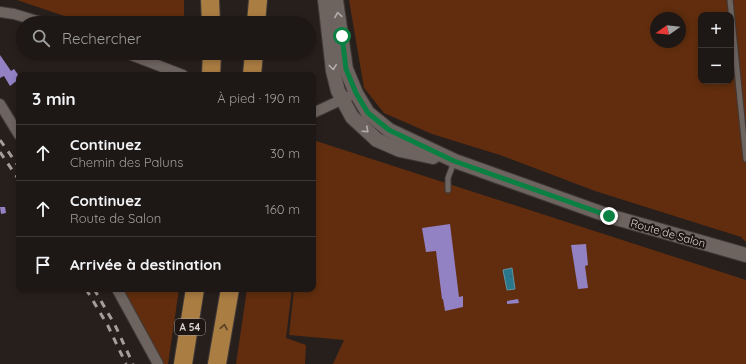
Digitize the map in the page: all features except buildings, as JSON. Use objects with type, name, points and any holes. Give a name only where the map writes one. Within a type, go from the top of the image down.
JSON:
[{"type":"highway","points":[[210,0],[210,16]]},
{"type":"highway","points":[[246,0],[247,16]]},
{"type":"highway","points":[[257,16],[258,0]]},
{"type":"highway","points":[[211,72],[212,60]]},
{"type":"highway","name":"A 54","points":[[183,364],[195,292]]},
{"type":"highway","points":[[218,364],[230,292]]},
{"type":"street","points":[[325,0],[335,37]]},
{"type":"street","points":[[335,37],[336,0]]},
{"type":"street","points":[[0,12],[21,16]]},
{"type":"street","name":"Route de Salon","points":[[335,37],[356,93],[368,113],[389,130],[454,161],[609,216],[746,255]]},
{"type":"street","name":"Route de Salon","points":[[335,37],[333,71],[338,91],[352,116],[377,140],[400,150],[454,161]]},
{"type":"street","points":[[144,60],[175,72]]},
{"type":"street","points":[[316,112],[356,93]]},
{"type":"street","points":[[0,104],[16,131]]},
{"type":"street","points":[[119,292],[158,364]]},
{"type":"lane","points":[[730,0],[746,159]]},
{"type":"lane","points":[[448,190],[448,178],[454,161]]},
{"type":"shaded area","points":[[17,0],[184,0],[184,16],[64,16]]},
{"type":"shaded area","points":[[349,0],[746,0],[746,242],[741,237],[595,191],[503,156],[432,134],[384,113],[364,88]]},
{"type":"shaded area","points":[[316,141],[746,280],[746,364],[333,364],[344,340],[289,335],[294,292],[316,292]]},
{"type":"shaded area","points":[[124,292],[179,292],[168,364],[161,364]]},
{"type":"shaded area","points":[[247,292],[292,292],[286,338],[306,345],[305,364],[236,364]]},
{"type":"water","points":[[512,268],[515,289],[507,290],[503,270]]},
{"type":"railway","points":[[0,140],[16,163]]},
{"type":"railway","points":[[0,152],[16,176]]},
{"type":"railway","points":[[88,292],[108,326],[126,364]]},
{"type":"railway","points":[[96,292],[115,325],[133,364]]},
{"type":"route","points":[[342,36],[346,69],[356,93],[368,113],[389,130],[454,161],[609,216]]}]
